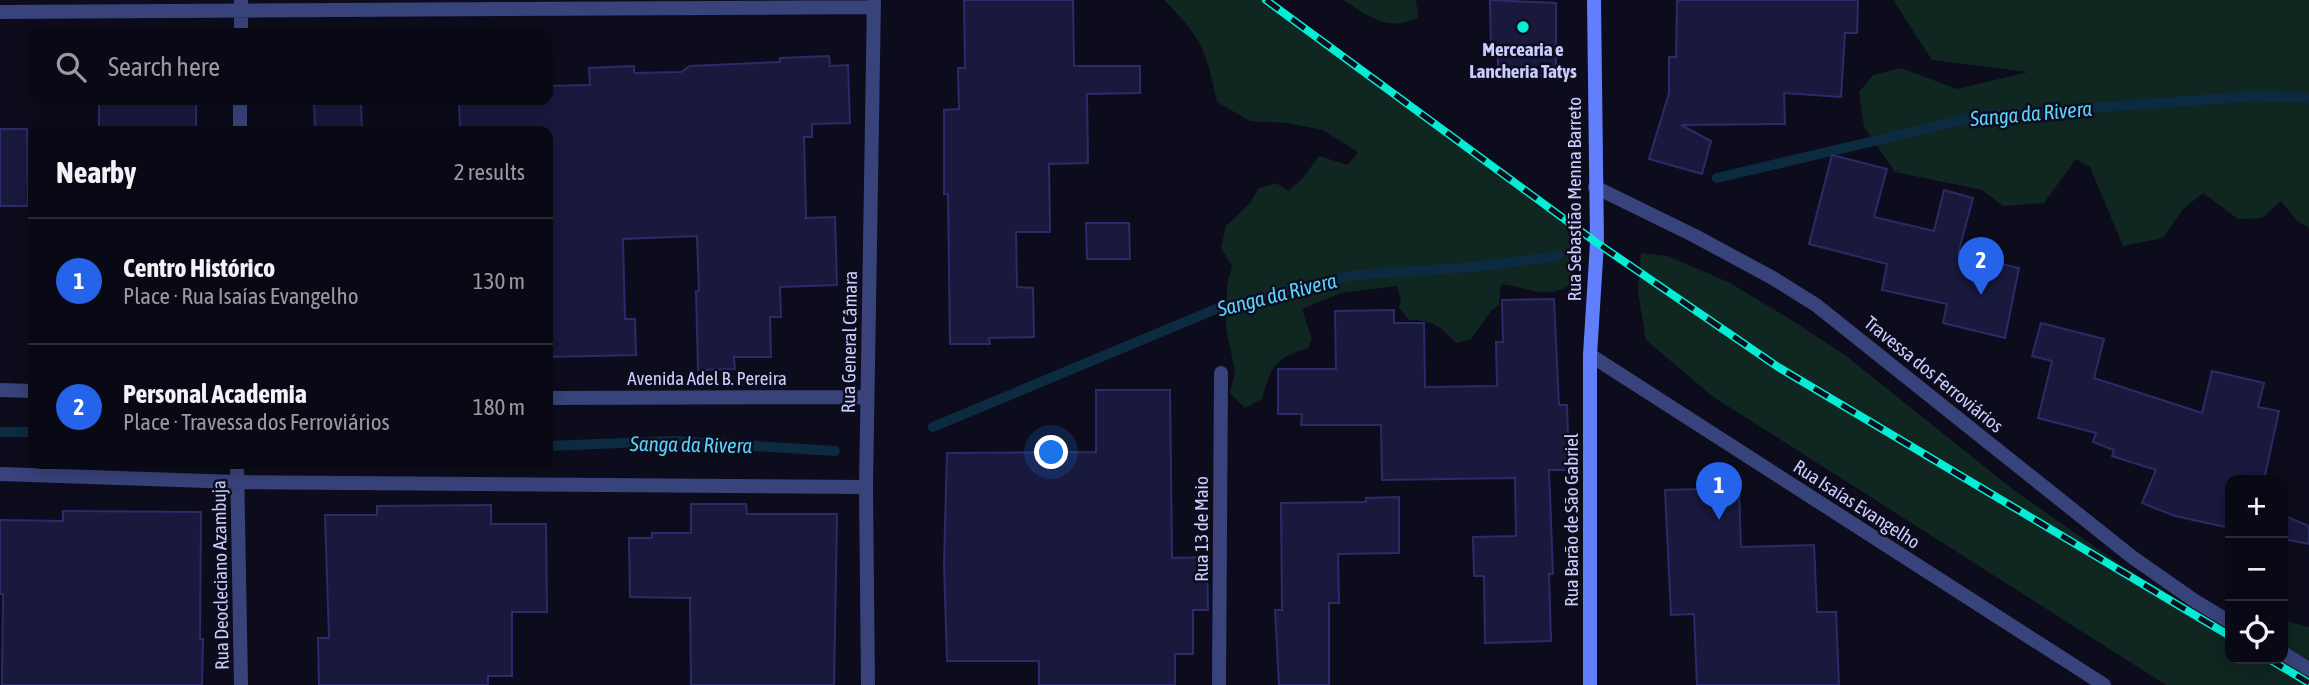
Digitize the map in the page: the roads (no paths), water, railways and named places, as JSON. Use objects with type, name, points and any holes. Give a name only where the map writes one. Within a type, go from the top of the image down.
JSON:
[{"type":"main road","name":"Rua Sebastião Menna Barreto","points":[[1590,355],[1597,243],[1594,0]]},
{"type":"main road","name":"Rua Barão de São Gabriel","points":[[1590,355],[1590,685]]},
{"type":"street","points":[[0,12],[241,5],[874,3]]},
{"type":"street","name":"Rua General Câmara","points":[[868,685],[866,487],[874,3]]},
{"type":"street","points":[[241,5],[241,28]]},
{"type":"street","points":[[240,105],[240,126]]},
{"type":"street","name":"Travessa dos Ferroviários","points":[[1595,187],[1695,236],[1816,305],[2132,557],[2225,619]]},
{"type":"street","name":"Rua Isaías Evangelho","points":[[1590,355],[2104,685]]},
{"type":"street","name":"Rua 13 de Maio","points":[[1219,685],[1222,373]]},
{"type":"street","points":[[0,390],[28,391]]},
{"type":"street","name":"Avenida Adel B. Pereira","points":[[553,398],[867,397]]},
{"type":"street","name":"Rua Deocleciano Azambuja","points":[[237,469],[242,685]]},
{"type":"street","points":[[0,474],[237,482],[866,487]]},
{"type":"street","points":[[2288,656],[2309,669]]},
{"type":"waterway","name":"Sanga da Rivera","points":[[1717,178],[1980,116],[2255,96],[2309,98]]},
{"type":"waterway","name":"Sanga da Rivera","points":[[933,427],[1228,304],[1355,275],[1474,267],[1559,256]]},
{"type":"waterway","name":"Sanga da Rivera","points":[[0,432],[28,432]]},
{"type":"waterway","name":"Sanga da Rivera","points":[[553,446],[673,441],[835,451]]},
{"type":"railway","points":[[1266,0],[1597,243],[1778,367],[2225,633]]},
{"type":"railway","points":[[2277,664],[2309,683]]},
{"type":"place","name":"Mercearia e Lancheria Tatys","points":[[1523,27]]},
{"type":"place","name":"Personal Academia","points":[[1981,295]]},
{"type":"place","name":"Centro Histórico","points":[[1719,520]]}]
